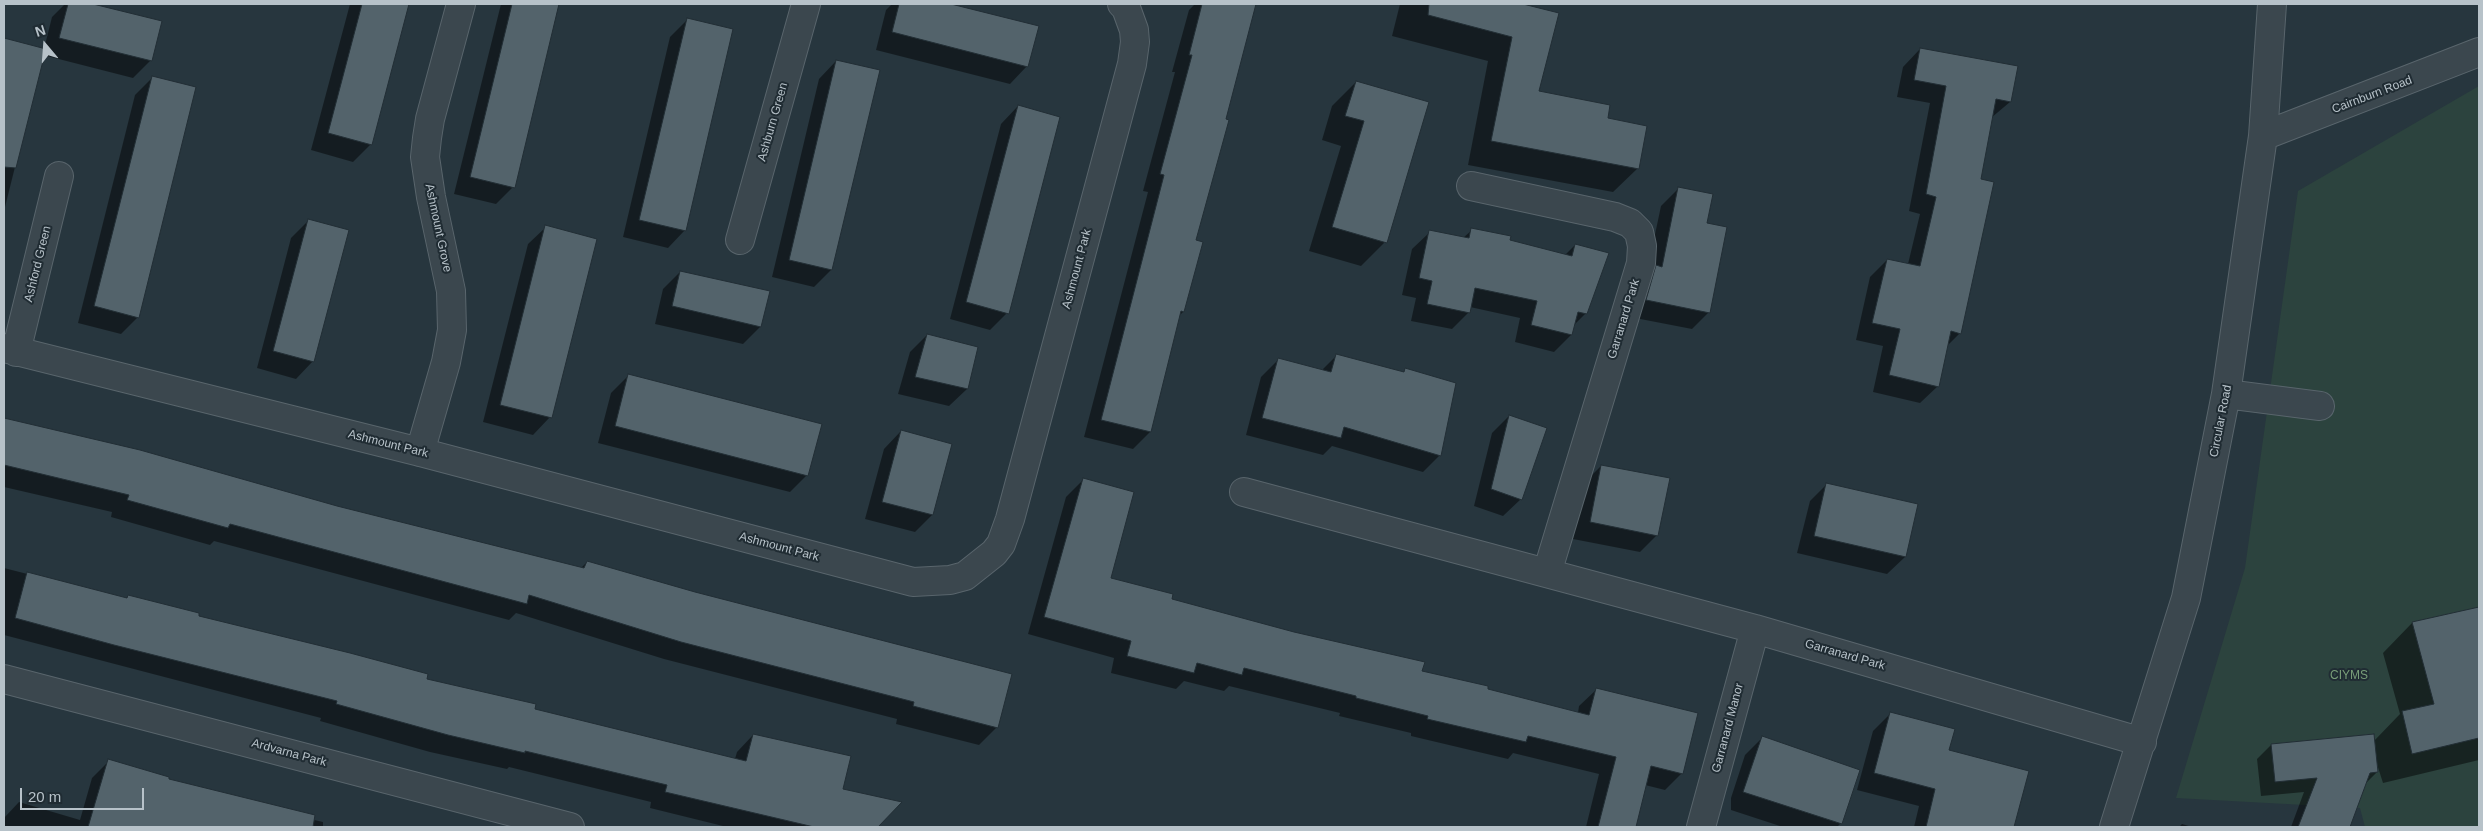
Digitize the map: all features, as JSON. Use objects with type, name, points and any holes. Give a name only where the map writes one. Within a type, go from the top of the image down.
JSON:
[{"type":"street","name":"Ashmount Grove","points":[[420,452],[446,362],[452,330],[451,291],[431,197],[426,156],[427,138],[430,119],[461,4]]},
{"type":"street","name":"Ashburn Green","points":[[740,240],[806,4]]},
{"type":"street","name":"Ashmount Park","points":[[10,350],[420,452],[913,582],[950,580],[965,576],[977,568],[1001,544],[1010,519],[1132,64],[1135,42],[1134,30],[1122,4]]},
{"type":"street","name":"Circular Road","points":[[2114,827],[2186,598],[2226,394],[2263,136],[2272,4]]},
{"type":"street","name":"Cairnburn Road","points":[[2263,136],[2479,52]]},
{"type":"street","name":"Ashford Green","points":[[10,350],[60,176]]},
{"type":"street","name":"Garranard Park","points":[[1471,186],[1615,217],[1630,223],[1639,232],[1642,246],[1641,264],[1547,573]]},
{"type":"street","points":[[2226,394],[2320,406]]},
{"type":"street","name":"Garranard Park","points":[[1244,492],[1755,629],[2142,742]]},
{"type":"street","name":"Garranard Manor","points":[[1701,827],[1755,629]]},
{"type":"street","name":"Ardvarna Park","points":[[5,683],[570,827]]},
{"type":"green space","name":"CIYMS","points":[[2479,86],[2479,827],[2365,827],[2360,808],[2176,798],[2245,568],[2298,191]]},
{"type":"building","points":[[68,4],[93,4],[162,21],[152,61],[59,38]]},
{"type":"building","points":[[362,4],[409,4],[372,145],[328,133]]},
{"type":"building","points":[[512,4],[559,4],[515,188],[470,177]]},
{"type":"building","points":[[899,4],[951,4],[1039,26],[1028,67],[892,32]]},
{"type":"building","points":[[1202,4],[1256,4],[1226,119],[1229,120],[1196,240],[1203,242],[1184,312],[1181,311],[1151,432],[1101,420],[1164,175],[1160,174],[1192,55],[1189,55]]},
{"type":"building","points":[[1429,4],[1523,4],[1559,13],[1539,91],[1610,105],[1608,118],[1647,126],[1639,169],[1491,141],[1512,37],[1428,15]]},
{"type":"building","points":[[687,18],[733,29],[686,231],[639,220]]},
{"type":"building","points":[[4,38],[46,49],[16,168],[4,167]]},
{"type":"building","points":[[1920,48],[2018,66],[2011,102],[1996,99],[1981,179],[1994,182],[1961,334],[1951,331],[1939,387],[1889,375],[1900,329],[1872,323],[1887,259],[1920,266],[1936,197],[1926,194],[1946,86],[1914,80]]},
{"type":"building","points":[[836,60],[880,70],[832,270],[789,260]]},
{"type":"building","points":[[152,76],[196,87],[139,318],[94,306]]},
{"type":"building","points":[[1356,81],[1429,102],[1387,243],[1332,227],[1364,121],[1345,116]]},
{"type":"building","points":[[1018,105],[1060,117],[1009,314],[966,302]]},
{"type":"building","points":[[1678,187],[1713,194],[1707,223],[1727,227],[1710,313],[1646,300],[1656,265],[1662,267]]},
{"type":"building","points":[[308,219],[349,230],[314,362],[273,351]]},
{"type":"building","points":[[545,225],[597,239],[552,418],[500,405]]},
{"type":"building","points":[[1471,228],[1511,236],[1510,240],[1572,256],[1575,244],[1609,253],[1587,314],[1578,312],[1572,335],[1531,325],[1537,301],[1475,288],[1470,313],[1427,304],[1432,281],[1419,278],[1429,230],[1469,238]]},
{"type":"building","points":[[680,271],[770,291],[761,327],[672,306]]},
{"type":"building","points":[[927,334],[978,347],[968,389],[915,377]]},
{"type":"building","points":[[1336,354],[1404,372],[1405,368],[1456,383],[1441,456],[1344,427],[1341,438],[1262,418],[1278,358],[1331,372]]},
{"type":"building","points":[[628,374],[822,424],[808,476],[615,426]]},
{"type":"building","points":[[1509,415],[1547,428],[1522,500],[1491,489]]},
{"type":"building","points":[[4,418],[140,450],[337,506],[584,568],[587,561],[695,592],[1012,674],[998,728],[913,706],[914,702],[681,642],[529,595],[527,604],[230,524],[228,528],[127,500],[129,495],[4,465]]},
{"type":"building","points":[[901,430],[952,444],[933,515],[882,502]]},
{"type":"building","points":[[1601,465],[1670,478],[1658,536],[1590,522]]},
{"type":"building","points":[[1083,478],[1134,492],[1111,578],[1173,594],[1172,599],[1294,632],[1425,662],[1422,671],[1488,686],[1488,689],[1589,715],[1596,688],[1698,713],[1683,774],[1651,766],[1636,827],[1598,827],[1616,757],[1528,736],[1526,742],[1427,719],[1428,716],[1244,668],[1242,675],[1197,663],[1194,673],[1127,656],[1131,641],[1044,617]]},
{"type":"building","points":[[1826,483],[1918,504],[1906,557],[1814,536]]},
{"type":"building","points":[[27,572],[127,598],[128,595],[199,613],[199,616],[428,674],[427,679],[536,704],[535,709],[746,761],[753,734],[851,756],[843,789],[902,802],[878,827],[814,827],[665,792],[667,785],[525,751],[525,753],[448,735],[336,704],[337,701],[15,618]]},
{"type":"building","points":[[2479,607],[2479,738],[2412,754],[2402,711],[2434,704],[2412,622]]},
{"type":"building","points":[[1890,712],[1955,729],[1949,750],[2029,771],[2014,827],[1926,827],[1935,789],[1874,773]]},
{"type":"building","points":[[2374,734],[2378,772],[2370,773],[2350,827],[2298,827],[2317,778],[2275,782],[2271,744]]},
{"type":"building","points":[[1762,736],[1860,770],[1842,824],[1743,792]]},
{"type":"building","points":[[108,759],[169,777],[169,779],[315,815],[313,827],[88,827]]}]
